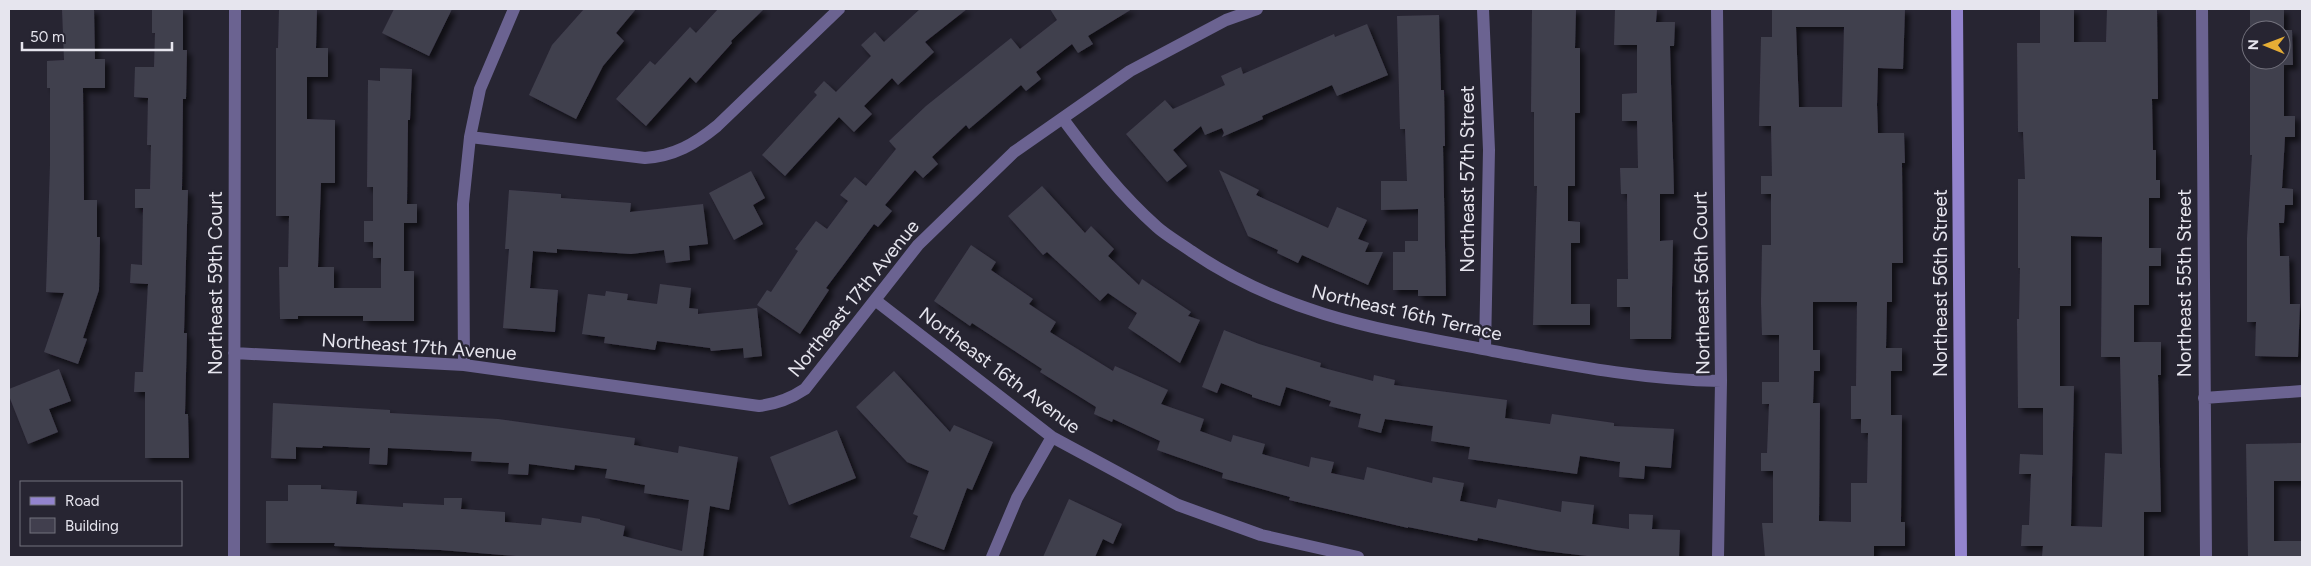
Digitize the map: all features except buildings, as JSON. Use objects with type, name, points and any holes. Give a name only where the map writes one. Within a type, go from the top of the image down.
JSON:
[{"type":"street","name":"Northeast 59th Court","points":[[234,557],[235,9]]},
{"type":"street","points":[[464,365],[463,204],[470,138],[480,89],[514,9]]},
{"type":"street","points":[[470,138],[645,158],[662,157],[698,142],[839,9]]},
{"type":"street","name":"Northeast 17th Avenue","points":[[234,353],[464,365],[759,406],[776,404],[805,389],[918,244],[1014,152],[1130,71],[1226,20],[1257,9]]},
{"type":"street","name":"Northeast 57th Street","points":[[1483,9],[1489,150],[1485,349]]},
{"type":"street","name":"Northeast 56th Court","points":[[1717,9],[1721,381],[1718,557]]},
{"type":"street","name":"Northeast 56th Street","points":[[1957,9],[1961,557]]},
{"type":"street","name":"Northeast 55th Street","points":[[2202,9],[2206,557]]},
{"type":"street","name":"Northeast 16th Terrace","points":[[1063,119],[1109,180],[1158,228],[1220,271],[1300,308],[1367,326],[1605,372],[1677,380],[1721,381]]},
{"type":"street","name":"Northeast 16th Avenue","points":[[875,300],[1052,437],[1178,505],[1261,535],[1358,557]]},
{"type":"street","points":[[2204,398],[2302,391]]},
{"type":"street","points":[[992,557],[1017,498],[1052,437]]}]
